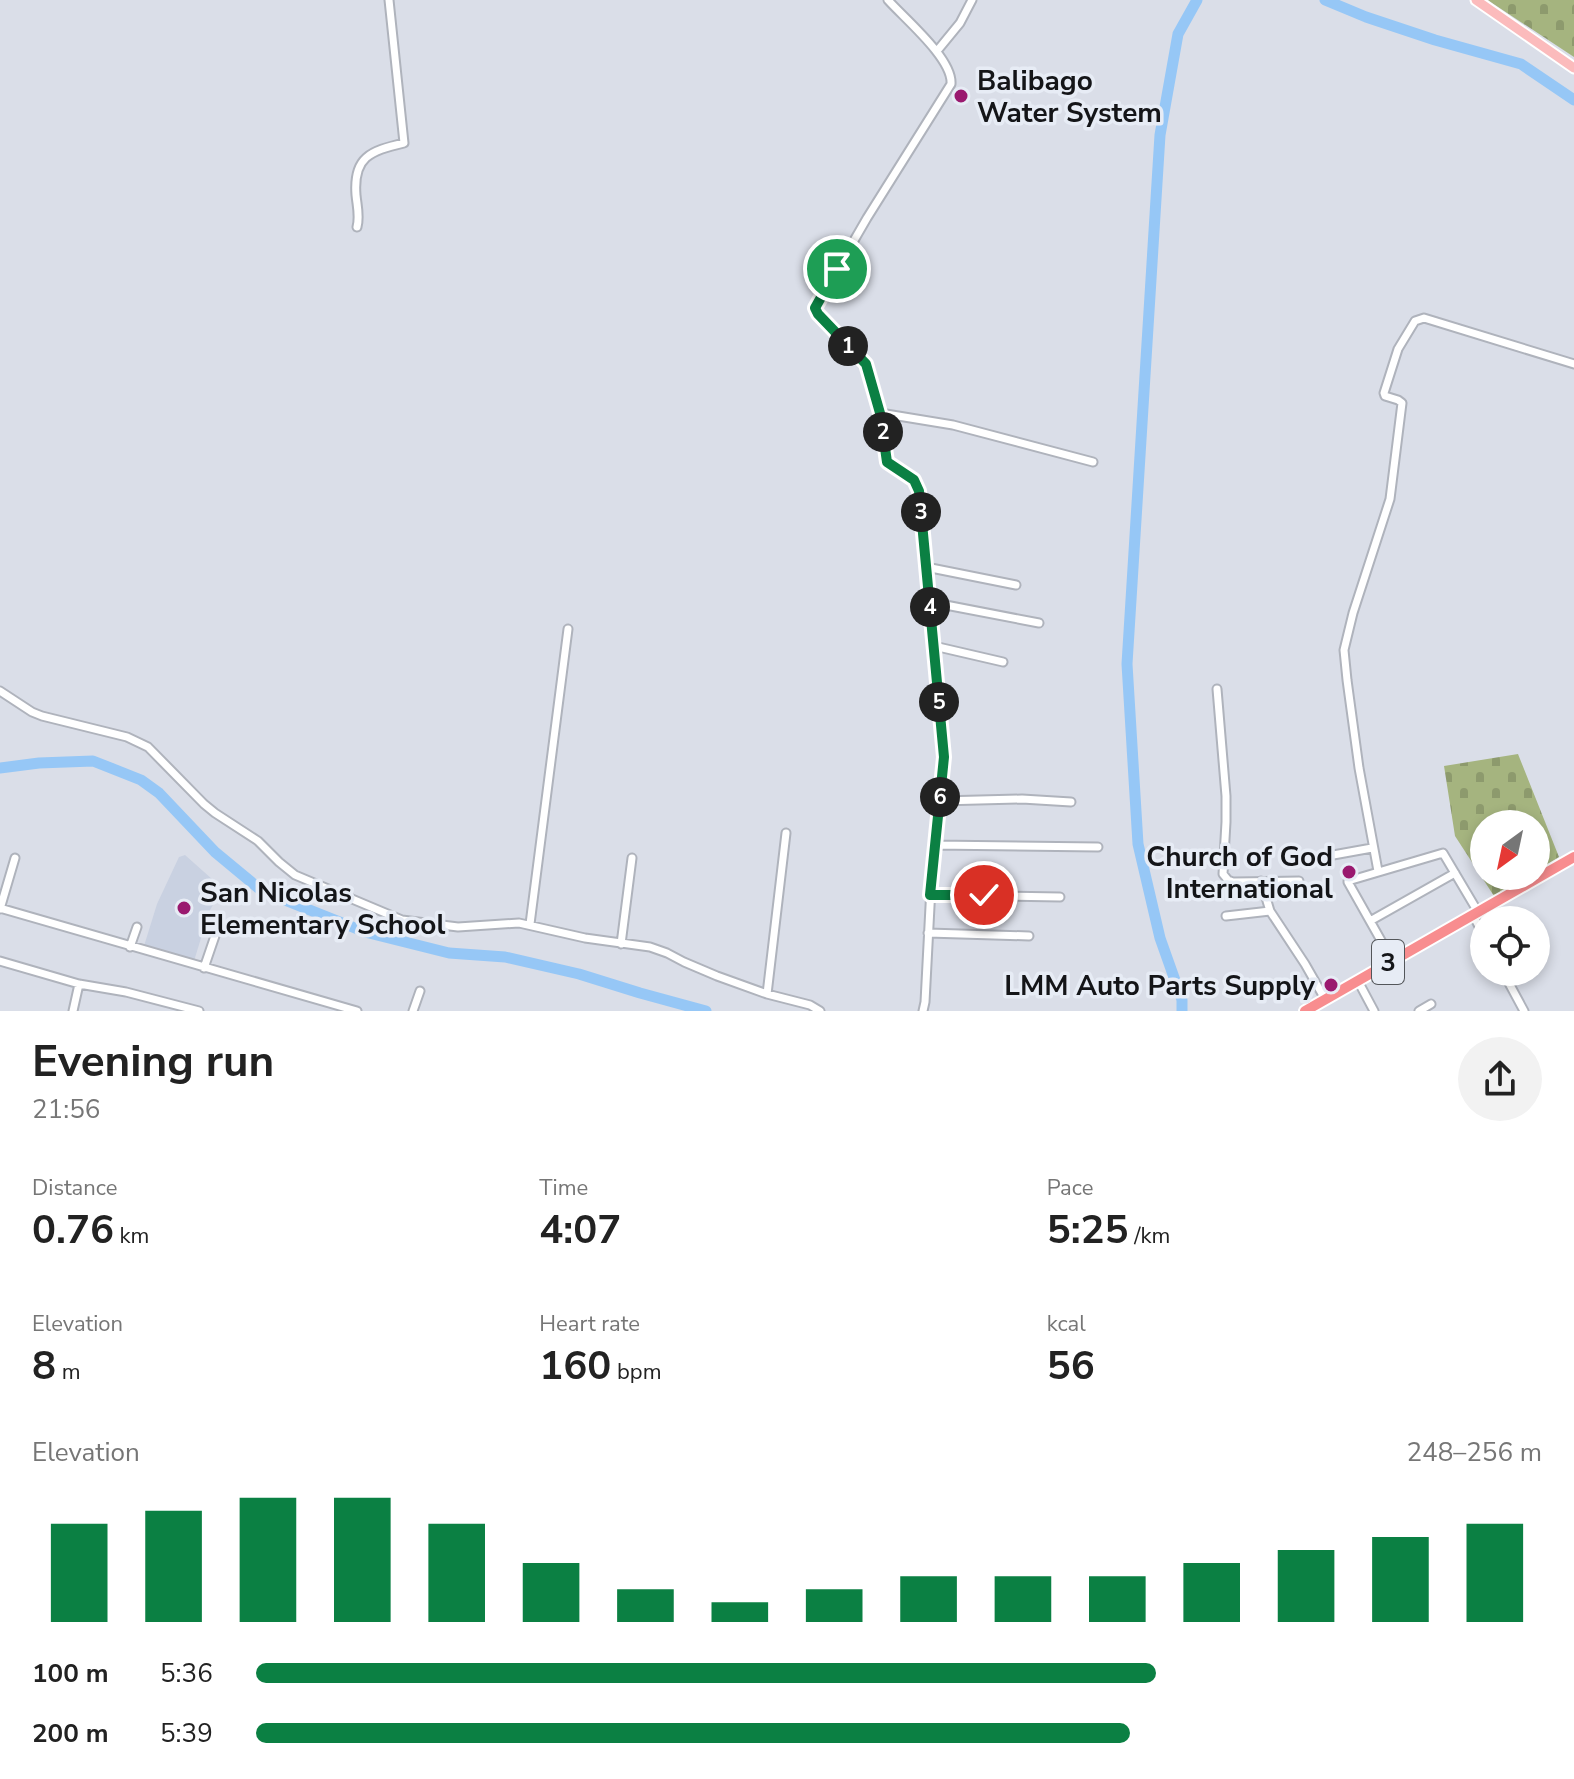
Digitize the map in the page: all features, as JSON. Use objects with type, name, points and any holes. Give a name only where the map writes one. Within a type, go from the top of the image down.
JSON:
[{"type":"highway","name":"3","points":[[1488,906],[1574,857]]},
{"type":"highway","name":"3","points":[[1305,1011],[1470,916]]},
{"type":"main road","points":[[1476,0],[1574,68]]},
{"type":"street","points":[[357,227],[356,173],[359,165],[368,155],[404,143],[389,0]]},
{"type":"street","points":[[888,0],[937,51],[948,68],[951,84],[815,308],[866,364],[880,413],[887,462],[914,480],[917,486],[944,757],[934,845],[923,1011]]},
{"type":"street","points":[[937,51],[960,23],[972,0]]},
{"type":"street","points":[[1378,871],[1359,768],[1344,650],[1390,499],[1402,403],[1384,393],[1398,349],[1415,321],[1424,318],[1574,364]]},
{"type":"street","points":[[880,413],[953,425],[1093,462]]},
{"type":"street","points":[[926,567],[1016,585]]},
{"type":"street","points":[[930,602],[1039,623]]},
{"type":"street","points":[[530,924],[568,629]]},
{"type":"street","points":[[934,646],[1003,662]]},
{"type":"street","points":[[1217,689],[1226,796],[1223,874],[1233,882],[1299,881]]},
{"type":"street","points":[[0,691],[42,716],[127,737],[148,747],[215,813],[258,841],[295,875],[387,914],[412,922],[458,927],[530,924],[585,938],[650,947],[695,967],[820,1011]]},
{"type":"street","points":[[940,801],[1022,799],[1071,802]]},
{"type":"street","points":[[767,994],[786,833]]},
{"type":"street","points":[[934,845],[1098,847]]},
{"type":"street","points":[[1300,861],[1372,848]]},
{"type":"street","points":[[1392,960],[1348,881],[1443,853],[1472,906]]},
{"type":"street","points":[[15,858],[0,908],[357,1011]]},
{"type":"street","points":[[621,944],[632,858]]},
{"type":"street","points":[[1370,921],[1455,873]]},
{"type":"street","points":[[1261,881],[1270,911],[1325,999]]},
{"type":"street","points":[[930,895],[1060,897]]},
{"type":"street","points":[[1226,916],[1270,911]]},
{"type":"street","points":[[130,947],[137,927]]},
{"type":"street","points":[[204,968],[217,930]]},
{"type":"street","points":[[928,933],[1029,936]]},
{"type":"street","points":[[0,961],[79,984],[126,992],[199,1011]]},
{"type":"street","points":[[1358,981],[1374,1011]]},
{"type":"street","points":[[73,1011],[79,984]]},
{"type":"street","points":[[1511,986],[1524,1011]]},
{"type":"street","points":[[413,1011],[420,991]]},
{"type":"street","points":[[153,1011],[156,1000]]},
{"type":"street","points":[[1419,1011],[1431,1004]]},
{"type":"shaded area","name":"San Nicolas Elementary School","points":[[185,855],[222,888],[209,912],[194,961],[144,946],[157,904],[179,857]]},
{"type":"green space","points":[[1488,0],[1574,0],[1574,57],[1492,3]]},
{"type":"green space","points":[[1518,754],[1540,810],[1470,810],[1470,859],[1455,836],[1444,766]]},
{"type":"green space","points":[[1550,834],[1559,857],[1550,862]]},
{"type":"green space","points":[[1490,890],[1504,890],[1494,896]]},
{"type":"waterway","points":[[1182,1011],[1182,1000],[1160,938],[1138,844],[1127,664],[1160,135],[1178,34],[1197,0]]},
{"type":"waterway","points":[[1325,0],[1435,40],[1521,64],[1574,100]]},
{"type":"waterway","points":[[0,768],[93,761],[141,780],[159,793],[215,852],[262,891],[365,932],[449,953],[505,957],[579,974],[706,1011]]},
{"type":"place","name":"Balibago Water System","points":[[961,96]]},
{"type":"place","name":"Church of God International","points":[[1349,872]]},
{"type":"place","name":"San Nicolas Elementary School","points":[[184,908]]},
{"type":"place","name":"LMM Auto Parts Supply","points":[[1331,985]]},
{"type":"route","points":[[837,269],[815,308],[866,364],[880,413],[887,462],[914,480],[919,491],[944,757],[930,895],[984,895]]}]
